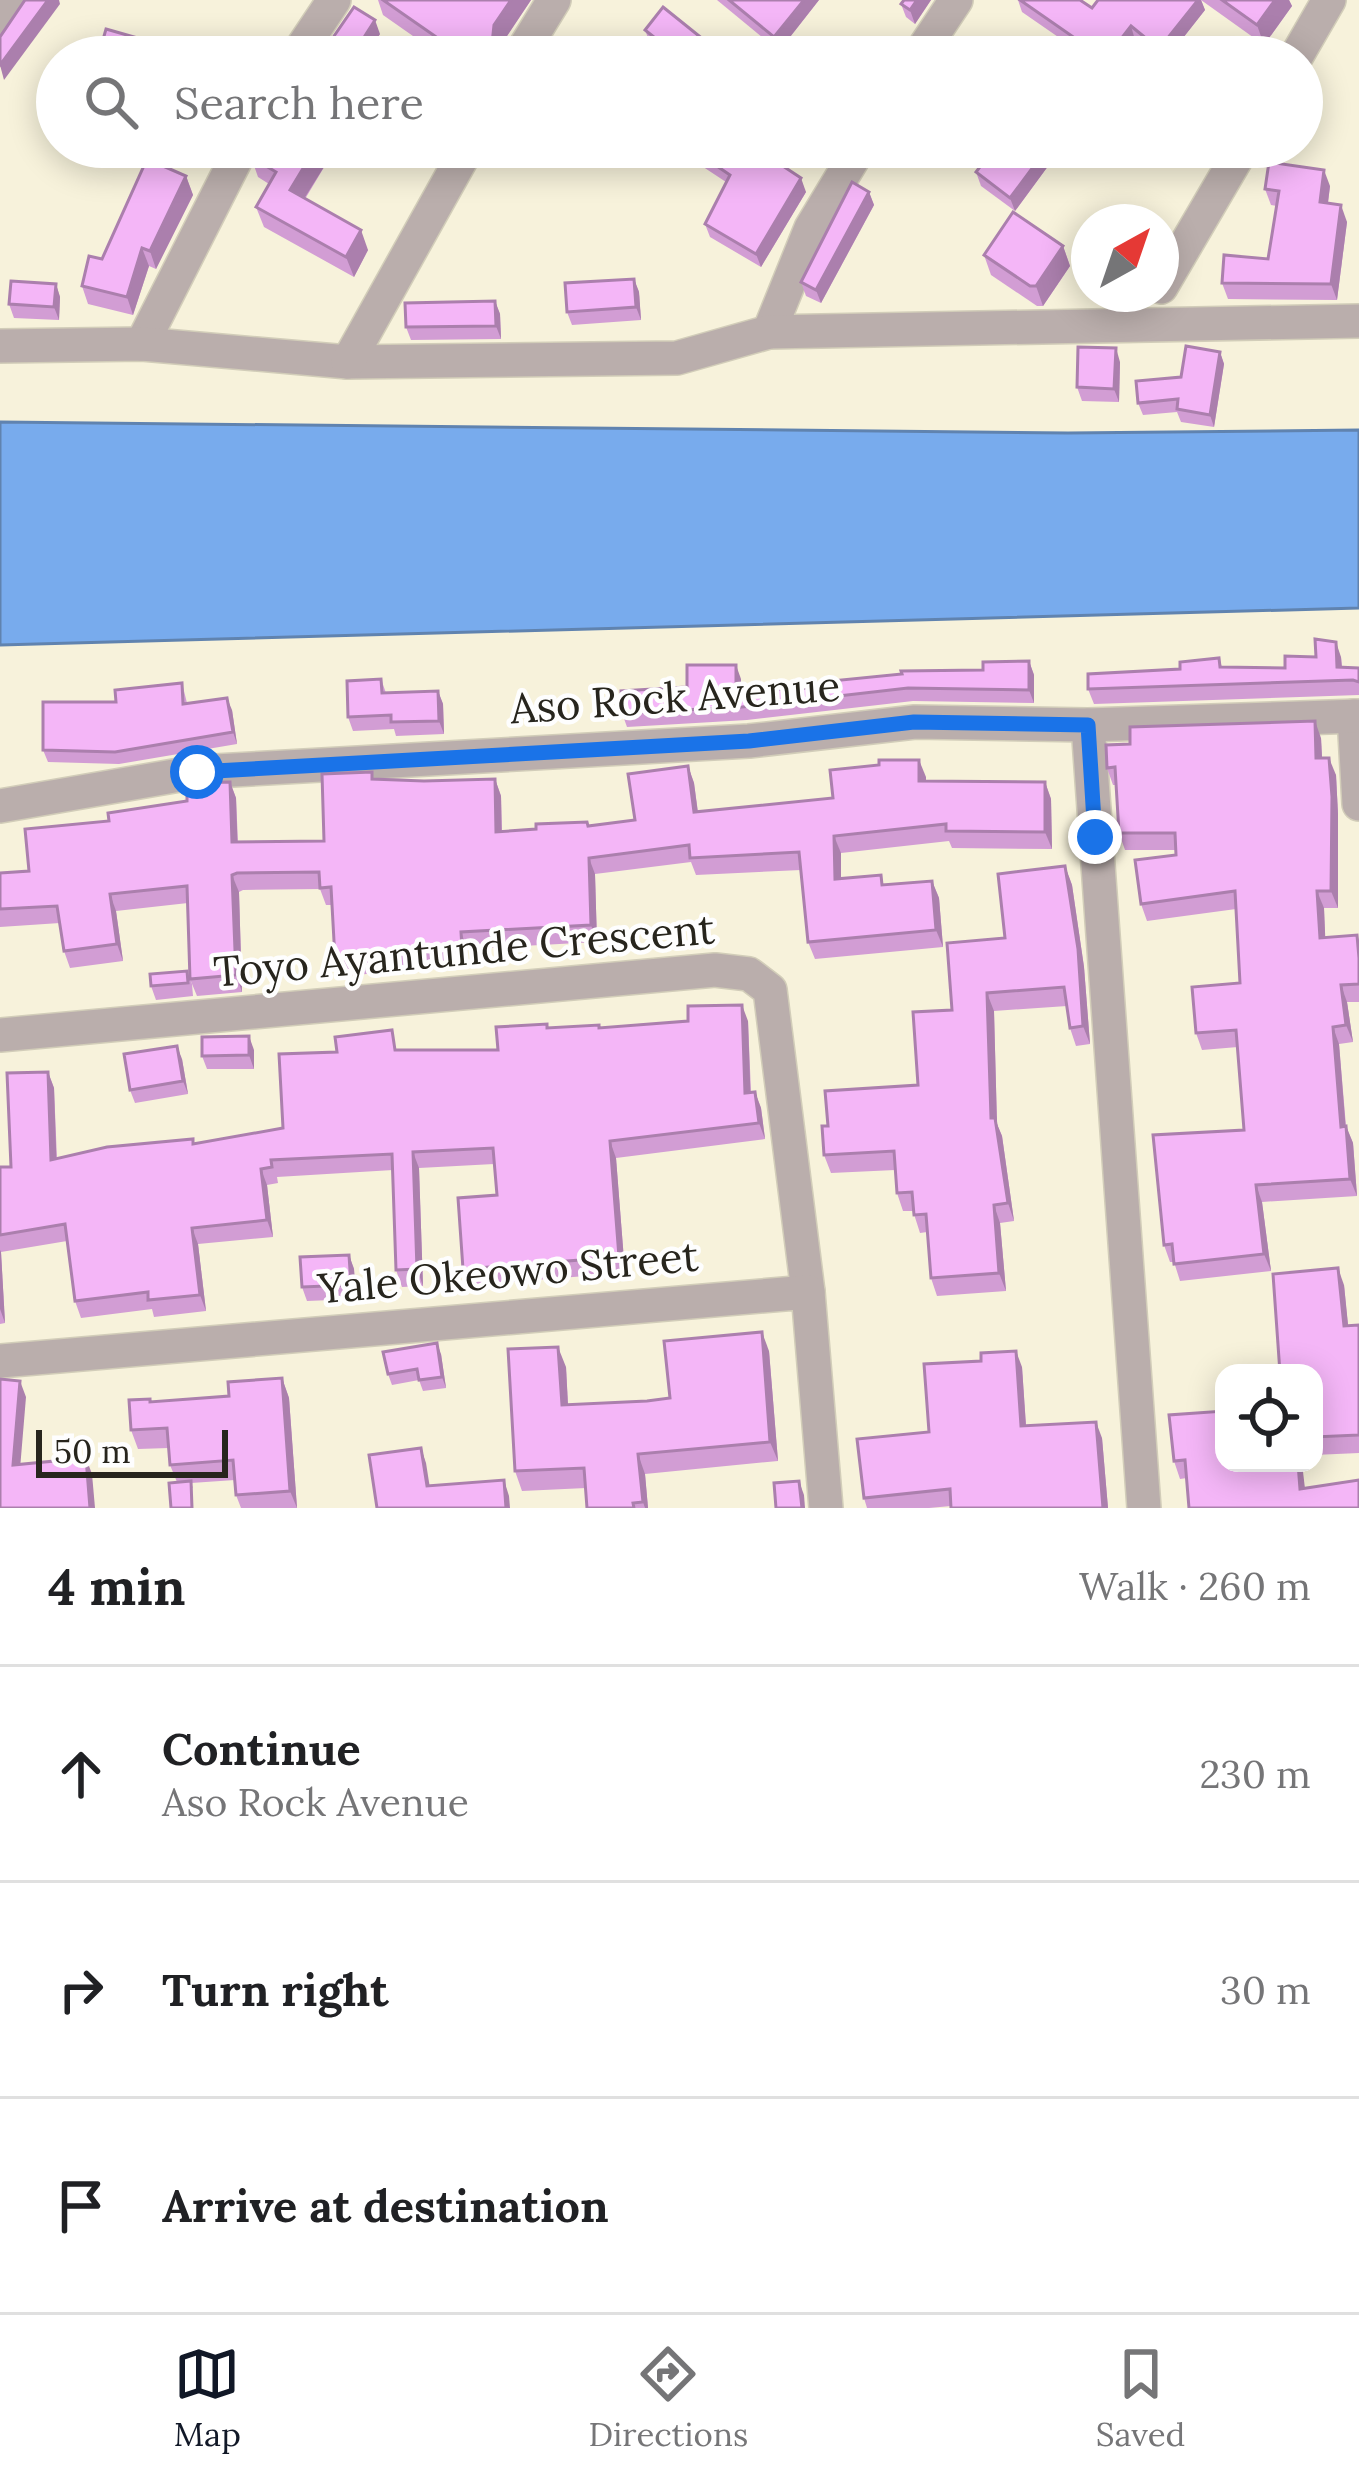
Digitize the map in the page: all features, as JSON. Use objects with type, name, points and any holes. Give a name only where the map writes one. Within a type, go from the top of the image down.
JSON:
[{"type":"street","points":[[0,19],[10,0]]},
{"type":"street","points":[[310,36],[334,0]]},
{"type":"street","points":[[532,36],[554,0]]},
{"type":"street","points":[[933,36],[956,0]]},
{"type":"street","points":[[1308,36],[1329,0]]},
{"type":"street","points":[[142,344],[231,168]]},
{"type":"street","points":[[348,362],[456,168]]},
{"type":"street","points":[[769,332],[812,228],[848,168]]},
{"type":"street","points":[[1179,257],[1231,168]]},
{"type":"street","points":[[1138,326],[1146,312]]},
{"type":"street","points":[[0,346],[142,344],[348,362],[677,358],[769,332],[1359,321]]},
{"type":"street","points":[[1357,716],[1359,804]]},
{"type":"street","name":"Aso Rock Avenue","points":[[0,806],[197,772],[749,741],[914,722],[1088,725],[1357,716]]},
{"type":"street","points":[[1088,725],[1144,1508]]},
{"type":"street","name":"Toyo Ayantunde Crescent","points":[[0,1035],[715,970],[749,974],[770,990],[808,1292]]},
{"type":"street","points":[[808,1292],[826,1508]]},
{"type":"street","name":"Yale Okeowo Street","points":[[0,1360],[808,1292]]},
{"type":"water","points":[[0,422],[1068,433],[1359,430],[1359,608],[0,645]]},
{"type":"building","points":[[25,0],[48,0],[0,65],[0,37]]},
{"type":"building","points":[[383,0],[511,0],[494,25],[493,36],[435,36]]},
{"type":"building","points":[[729,0],[804,0],[773,36]]},
{"type":"building","points":[[917,0],[910,10],[901,4]]},
{"type":"building","points":[[1020,0],[1080,0],[1092,8],[1098,0],[1198,0],[1169,36],[1143,36],[1131,26],[1123,36],[1072,36]]},
{"type":"building","points":[[1222,0],[1275,0],[1257,25]]},
{"type":"building","points":[[354,7],[375,20],[365,36],[334,36]]},
{"type":"building","points":[[663,7],[699,36],[653,36],[645,30]]},
{"type":"building","points":[[106,29],[130,36],[104,36]]},
{"type":"building","points":[[143,168],[168,168],[186,176],[150,251],[142,248],[127,297],[82,286],[89,256],[102,259]]},
{"type":"building","points":[[269,168],[303,168],[290,190],[361,230],[346,257],[256,207],[276,172]]},
{"type":"building","points":[[720,168],[786,168],[801,178],[756,254],[705,224],[730,175]]},
{"type":"building","points":[[979,168],[1032,168],[1010,198],[976,172]]},
{"type":"building","points":[[1268,168],[1324,170],[1320,202],[1341,205],[1331,284],[1222,283],[1224,255],[1268,259],[1279,191],[1265,189]]},
{"type":"building","points":[[852,182],[869,192],[816,290],[801,282]]},
{"type":"building","points":[[1013,212],[1063,246],[1036,286],[984,255]]},
{"type":"building","points":[[634,279],[636,307],[567,312],[565,283]]},
{"type":"building","points":[[11,281],[56,284],[54,307],[9,304]]},
{"type":"building","points":[[495,301],[496,326],[406,327],[405,303]]},
{"type":"building","points":[[1186,346],[1220,352],[1210,415],[1177,409],[1178,399],[1138,403],[1136,381],[1181,377]]},
{"type":"building","points":[[1078,347],[1116,348],[1114,389],[1077,387]]},
{"type":"building","points":[[1315,639],[1336,642],[1337,667],[1359,668],[1359,682],[1088,689],[1088,674],[1180,669],[1180,662],[1219,658],[1220,667],[1285,668],[1285,656],[1316,657]]},
{"type":"building","points":[[1029,661],[1029,690],[908,688],[742,707],[622,713],[621,691],[687,687],[687,665],[736,665],[736,690],[822,688],[821,682],[901,671],[983,670],[983,662]]},
{"type":"building","points":[[381,679],[382,693],[438,691],[439,721],[391,722],[391,715],[348,717],[347,681]]},
{"type":"building","points":[[182,683],[183,704],[227,698],[233,732],[115,752],[43,750],[43,702],[116,702],[115,690]]},
{"type":"building","points":[[1315,721],[1316,758],[1329,758],[1332,797],[1331,891],[1317,891],[1320,938],[1357,935],[1359,958],[1359,984],[1341,985],[1346,1025],[1333,1027],[1350,1179],[1256,1185],[1264,1254],[1174,1264],[1172,1244],[1164,1245],[1153,1135],[1244,1130],[1236,1030],[1196,1033],[1192,987],[1240,983],[1235,891],[1141,904],[1135,860],[1176,855],[1175,833],[1119,833],[1115,767],[1107,768],[1106,745],[1130,744],[1130,727]]},
{"type":"building","points":[[879,760],[919,760],[919,781],[1045,782],[1045,832],[946,831],[946,824],[834,836],[835,879],[881,875],[882,885],[932,881],[936,930],[808,942],[799,852],[690,858],[689,845],[589,858],[591,925],[461,932],[462,949],[335,959],[331,887],[320,888],[319,872],[237,873],[232,875],[236,975],[190,979],[187,886],[110,894],[117,944],[64,951],[57,906],[0,909],[0,873],[29,871],[25,829],[109,821],[108,813],[187,801],[187,783],[230,782],[232,842],[324,841],[322,774],[372,772],[372,779],[424,781],[495,779],[496,832],[536,829],[536,824],[587,822],[588,826],[635,820],[628,774],[688,766],[694,812],[833,798],[830,770],[879,765]]},
{"type":"building","points":[[1065,866],[1078,949],[1083,1026],[1070,1028],[1064,987],[987,993],[991,1118],[995,1118],[1008,1203],[994,1205],[999,1273],[931,1278],[926,1214],[914,1215],[912,1192],[897,1193],[894,1151],[824,1155],[825,1091],[918,1085],[913,1012],[952,1010],[947,943],[1005,938],[998,874]]},
{"type":"building","points":[[187,971],[188,983],[151,986],[150,974]]},
{"type":"building","points":[[742,1005],[745,1093],[755,1092],[759,1123],[610,1141],[619,1257],[463,1269],[458,1198],[497,1195],[493,1148],[413,1152],[417,1269],[396,1270],[392,1154],[271,1160],[272,1167],[261,1169],[267,1220],[192,1228],[200,1295],[148,1300],[148,1292],[75,1301],[65,1224],[0,1235],[0,1167],[11,1167],[7,1073],[48,1072],[51,1160],[107,1147],[193,1139],[193,1144],[283,1128],[279,1054],[337,1052],[335,1037],[392,1030],[395,1050],[498,1050],[496,1027],[599,1028],[688,1021],[688,1006]]},
{"type":"building","points":[[249,1036],[249,1055],[202,1056],[202,1037]]},
{"type":"building","points":[[177,1046],[183,1081],[130,1090],[124,1054]]},
{"type":"building","points":[[349,1255],[351,1285],[302,1287],[300,1257]]},
{"type":"building","points":[[1338,1268],[1344,1326],[1359,1325],[1359,1435],[1323,1437],[1323,1364],[1279,1364],[1273,1274]]},
{"type":"building","points":[[762,1332],[770,1442],[638,1454],[643,1502],[633,1503],[634,1508],[587,1508],[584,1468],[515,1471],[508,1349],[558,1347],[562,1405],[647,1401],[670,1398],[664,1341]]},
{"type":"building","points":[[437,1343],[442,1377],[419,1380],[417,1369],[388,1374],[383,1352]]},
{"type":"building","points":[[1016,1351],[1021,1426],[1096,1422],[1103,1508],[951,1508],[950,1489],[864,1498],[857,1439],[929,1432],[924,1364],[981,1361],[981,1353]]},
{"type":"building","points":[[282,1378],[290,1491],[236,1495],[233,1460],[170,1465],[167,1428],[131,1430],[129,1400],[229,1396],[228,1382]]},
{"type":"building","points":[[0,1379],[20,1381],[13,1465],[86,1458],[90,1508],[0,1508]]},
{"type":"building","points":[[1215,1412],[1215,1472],[1299,1472],[1300,1489],[1359,1480],[1359,1508],[1189,1508],[1185,1460],[1174,1461],[1169,1415]]},
{"type":"building","points":[[421,1448],[427,1486],[504,1480],[506,1508],[377,1508],[369,1455]]},
{"type":"building","points":[[191,1481],[192,1508],[171,1508],[169,1483]]},
{"type":"building","points":[[799,1481],[802,1508],[776,1508],[774,1483]]},
{"type":"route","points":[[197,772],[749,741],[914,722],[1088,725],[1095,837]]}]
